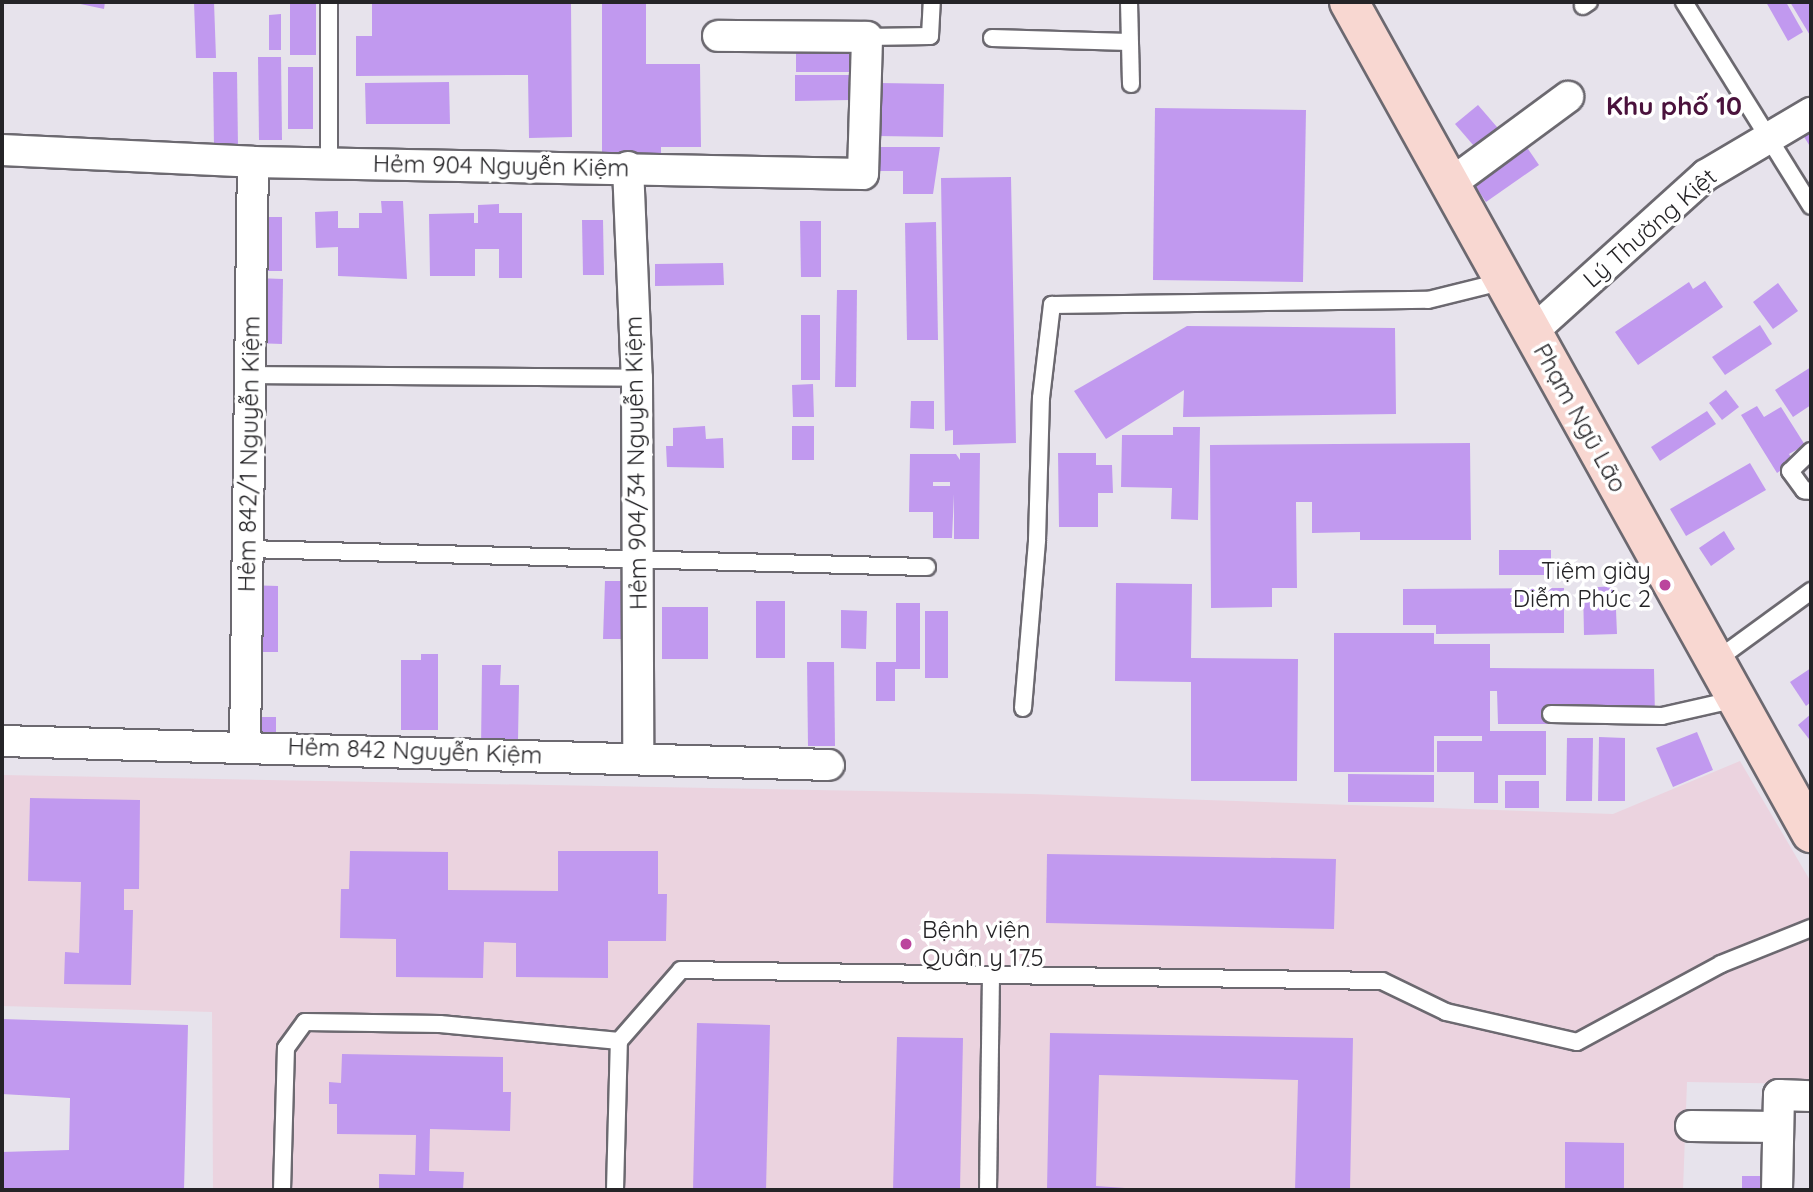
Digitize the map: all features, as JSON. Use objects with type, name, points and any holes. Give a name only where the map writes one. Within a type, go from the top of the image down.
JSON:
[{"type":"main road","name":"Phạm Ngũ Lão","points":[[1349,2],[1811,834]]},
{"type":"street","points":[[718,36],[867,37]]},
{"type":"street","name":"Hẻm 904 Nguyễn Kiệm","points":[[2,150],[253,162],[628,167],[863,174],[867,37]]},
{"type":"street","points":[[1450,184],[1568,97]]},
{"type":"street","name":"Lý Thường Kiệt","points":[[1532,332],[1706,175],[1811,113]]},
{"type":"street","name":"Hẻm 842/1 Nguyễn Kiệm","points":[[245,746],[253,162]]},
{"type":"street","name":"Hẻm 904/34 Nguyễn Kiệm","points":[[628,167],[637,379],[638,759]]},
{"type":"street","name":"Hẻm 842 Nguyễn Kiệm","points":[[2,741],[829,765]]},
{"type":"street","points":[[1777,1190],[1779,1096],[1811,1097]]},
{"type":"street","points":[[1691,1126],[1778,1127]]},
{"type":"lane","points":[[329,2],[329,163]]},
{"type":"lane","points":[[867,37],[930,36],[932,2]]},
{"type":"lane","points":[[1129,2],[1131,84]]},
{"type":"lane","points":[[1685,2],[1772,136],[1811,206]]},
{"type":"lane","points":[[992,38],[1129,42]]},
{"type":"lane","points":[[1023,708],[1037,540],[1041,398],[1052,305],[1428,300],[1505,281]]},
{"type":"lane","points":[[250,375],[637,379]]},
{"type":"lane","points":[[1811,451],[1790,471],[1804,490],[1811,491]]},
{"type":"lane","points":[[247,549],[927,567]]},
{"type":"lane","points":[[1715,661],[1811,591]]},
{"type":"lane","points":[[1552,714],[1662,716],[1737,699]]},
{"type":"lane","points":[[615,1190],[619,1041],[681,970],[991,977],[1382,981],[1446,1012],[1577,1042],[1721,964],[1811,928]]},
{"type":"lane","points":[[988,1190],[991,977]]},
{"type":"lane","points":[[282,1190],[286,1048],[304,1022],[440,1024],[619,1041]]},
{"type":"shaded area","name":"Bệnh viện Quân y 175","points":[[1740,761],[1811,882],[1811,1084],[1687,1082],[1683,1190],[213,1190],[212,1012],[2,1006],[2,775],[1031,794],[1613,814]]},
{"type":"building","points":[[71,2],[105,2],[104,9]]},
{"type":"building","points":[[194,2],[214,2],[216,58],[196,58]]},
{"type":"building","points":[[290,2],[316,2],[316,55],[290,55]]},
{"type":"building","points":[[372,2],[571,2],[572,137],[529,138],[528,75],[356,76],[356,36],[372,36]]},
{"type":"building","points":[[602,2],[646,2],[646,64],[700,64],[701,147],[661,147],[661,166],[602,166]]},
{"type":"building","points":[[1766,2],[1786,2],[1803,32],[1788,41]]},
{"type":"building","points":[[1790,2],[1811,2],[1811,37]]},
{"type":"building","points":[[281,14],[281,50],[269,50],[269,15]]},
{"type":"building","points":[[796,51],[852,51],[852,72],[796,72]]},
{"type":"building","points":[[258,57],[281,57],[282,140],[259,140]]},
{"type":"building","points":[[288,67],[313,67],[313,129],[288,129]]},
{"type":"building","points":[[213,72],[237,72],[238,148],[214,148]]},
{"type":"building","points":[[795,75],[850,75],[850,100],[795,101]]},
{"type":"building","points":[[449,82],[450,124],[366,124],[365,83]]},
{"type":"building","points":[[879,83],[944,84],[943,137],[878,136]]},
{"type":"building","points":[[1478,105],[1503,134],[1480,153],[1455,124]]},
{"type":"building","points":[[1155,108],[1306,110],[1303,282],[1153,280]]},
{"type":"building","points":[[1811,125],[1811,148],[1801,132]]},
{"type":"building","points":[[1524,143],[1539,165],[1486,202],[1471,180]]},
{"type":"building","points":[[877,147],[940,147],[933,194],[903,194],[903,171],[877,171]]},
{"type":"building","points":[[1011,177],[1016,443],[953,445],[953,430],[945,431],[941,178]]},
{"type":"building","points":[[381,201],[403,201],[407,279],[338,276],[338,247],[316,248],[315,212],[338,211],[338,228],[359,228],[359,213],[382,213]]},
{"type":"building","points":[[499,204],[499,213],[522,213],[522,278],[499,278],[499,249],[475,249],[475,276],[430,276],[429,214],[474,213],[474,223],[478,223],[478,205]]},
{"type":"building","points":[[260,217],[282,217],[282,271],[260,271]]},
{"type":"building","points":[[582,220],[603,220],[604,275],[583,275]]},
{"type":"building","points":[[800,221],[821,221],[821,277],[801,277]]},
{"type":"building","points":[[936,222],[938,340],[907,340],[905,223]]},
{"type":"building","points":[[723,263],[724,285],[655,286],[655,264]]},
{"type":"building","points":[[255,278],[283,279],[282,344],[254,343]]},
{"type":"building","points":[[1705,281],[1723,307],[1638,365],[1615,332],[1689,282],[1693,289]]},
{"type":"building","points":[[1778,283],[1798,311],[1773,329],[1753,302]]},
{"type":"building","points":[[837,290],[857,290],[856,387],[835,387]]},
{"type":"building","points":[[801,315],[820,315],[820,380],[801,380]]},
{"type":"building","points":[[1760,325],[1772,344],[1725,375],[1712,357]]},
{"type":"building","points":[[1187,326],[1395,328],[1396,414],[1183,417],[1184,390],[1106,439],[1074,391]]},
{"type":"building","points":[[1811,367],[1811,405],[1793,417],[1775,390]]},
{"type":"building","points":[[813,384],[814,417],[793,417],[792,385]]},
{"type":"building","points":[[1726,390],[1739,407],[1722,420],[1709,403]]},
{"type":"building","points":[[911,401],[934,401],[934,429],[910,428]]},
{"type":"building","points":[[1757,406],[1764,417],[1781,407],[1805,445],[1789,454],[1794,462],[1777,473],[1741,415]]},
{"type":"building","points":[[1707,411],[1716,424],[1660,461],[1651,447]]},
{"type":"building","points":[[705,426],[706,439],[723,438],[724,468],[667,467],[666,446],[673,446],[673,428]]},
{"type":"building","points":[[792,426],[814,426],[814,460],[792,460]]},
{"type":"building","points":[[1173,427],[1200,427],[1198,520],[1171,519],[1172,488],[1121,487],[1122,435],[1173,435]]},
{"type":"building","points":[[1470,443],[1471,540],[1360,540],[1360,532],[1312,533],[1312,502],[1296,502],[1297,588],[1272,588],[1272,607],[1211,608],[1210,445]]},
{"type":"building","points":[[960,453],[980,453],[979,539],[954,539],[954,494],[952,538],[933,538],[933,512],[909,512],[910,454],[956,454],[960,460]],"holes":[[[933,482],[950,482],[950,486],[933,486]]]},
{"type":"building","points":[[1058,453],[1096,453],[1096,465],[1112,465],[1113,493],[1098,493],[1098,527],[1059,527]]},
{"type":"building","points":[[1750,463],[1766,490],[1686,536],[1670,509]]},
{"type":"building","points":[[1724,531],[1735,549],[1711,566],[1699,548]]},
{"type":"building","points":[[1499,550],[1551,550],[1551,575],[1499,575]]},
{"type":"building","points":[[605,581],[625,581],[623,639],[603,639]]},
{"type":"building","points":[[1116,583],[1192,584],[1191,658],[1298,659],[1297,781],[1191,781],[1191,682],[1115,681]]},
{"type":"building","points":[[250,585],[278,586],[278,652],[250,652]]},
{"type":"building","points":[[1615,586],[1617,634],[1584,635],[1583,588]]},
{"type":"building","points":[[1564,588],[1564,633],[1436,634],[1436,625],[1403,625],[1403,589]]},
{"type":"building","points":[[756,601],[785,601],[785,658],[756,658]]},
{"type":"building","points":[[896,603],[920,603],[920,669],[895,669],[895,701],[876,701],[876,662],[896,662]]},
{"type":"building","points":[[662,607],[708,607],[708,659],[662,659]]},
{"type":"building","points":[[841,610],[867,611],[866,649],[841,648]]},
{"type":"building","points":[[925,611],[948,611],[948,678],[925,678]]},
{"type":"building","points":[[1334,633],[1434,633],[1434,644],[1490,644],[1490,668],[1654,669],[1655,716],[1579,717],[1579,724],[1498,724],[1497,691],[1490,691],[1490,731],[1546,731],[1546,775],[1498,775],[1498,803],[1474,803],[1474,772],[1437,772],[1437,741],[1482,741],[1482,736],[1434,736],[1434,772],[1334,772]]},
{"type":"building","points":[[421,654],[438,654],[438,730],[401,730],[401,660],[421,660]]},
{"type":"building","points":[[807,662],[834,662],[835,746],[808,746]]},
{"type":"building","points":[[482,665],[501,665],[500,685],[519,685],[518,740],[499,739],[499,749],[481,749]]},
{"type":"building","points":[[1811,668],[1811,702],[1806,706],[1790,682]]},
{"type":"building","points":[[1811,714],[1811,737],[1809,739],[1798,725]]},
{"type":"building","points":[[252,717],[276,717],[276,742],[252,742]]},
{"type":"building","points":[[1697,732],[1713,770],[1673,787],[1656,748]]},
{"type":"building","points":[[1599,737],[1625,738],[1625,801],[1598,801]]},
{"type":"building","points":[[1567,738],[1593,738],[1592,801],[1566,801]]},
{"type":"building","points":[[1348,774],[1434,775],[1434,802],[1348,802]]},
{"type":"building","points":[[1505,781],[1539,781],[1539,808],[1505,808]]},
{"type":"building","points":[[30,798],[140,800],[139,889],[124,889],[124,910],[133,910],[131,985],[64,984],[65,952],[79,953],[81,882],[28,881]]},
{"type":"building","points":[[350,851],[448,852],[448,890],[558,891],[558,851],[658,851],[658,894],[667,894],[666,941],[608,941],[608,978],[516,977],[516,943],[484,942],[483,978],[396,977],[396,939],[340,938],[341,889],[349,889]]},
{"type":"building","points":[[1047,854],[1336,859],[1334,929],[1046,923]]},
{"type":"building","points":[[2,1019],[188,1025],[184,1190],[2,1190],[2,1152],[69,1150],[70,1098],[2,1094]]},
{"type":"building","points":[[697,1023],[770,1025],[766,1190],[693,1190]]},
{"type":"building","points":[[1050,1033],[1353,1038],[1350,1190],[1295,1190],[1298,1080],[1099,1075],[1096,1186],[1154,1190],[1047,1190]]},
{"type":"building","points":[[897,1037],[963,1038],[960,1190],[893,1190]]},
{"type":"building","points":[[342,1054],[503,1057],[503,1092],[511,1092],[510,1131],[430,1129],[429,1171],[464,1172],[463,1190],[379,1190],[379,1174],[415,1175],[416,1135],[337,1134],[337,1104],[329,1104],[329,1082],[341,1083]]},
{"type":"building","points":[[1565,1142],[1624,1143],[1624,1190],[1565,1190]]},
{"type":"building","points":[[1742,1176],[1764,1176],[1764,1190],[1742,1190]]},
{"type":"place","name":"Tiệm giày Diễm Phúc 2","points":[[1665,585]]},
{"type":"place","name":"Bệnh viện Quân y 175","points":[[906,944]]},
{"type":"district","name":"Khu phố 10","points":[[1674,106]]}]
